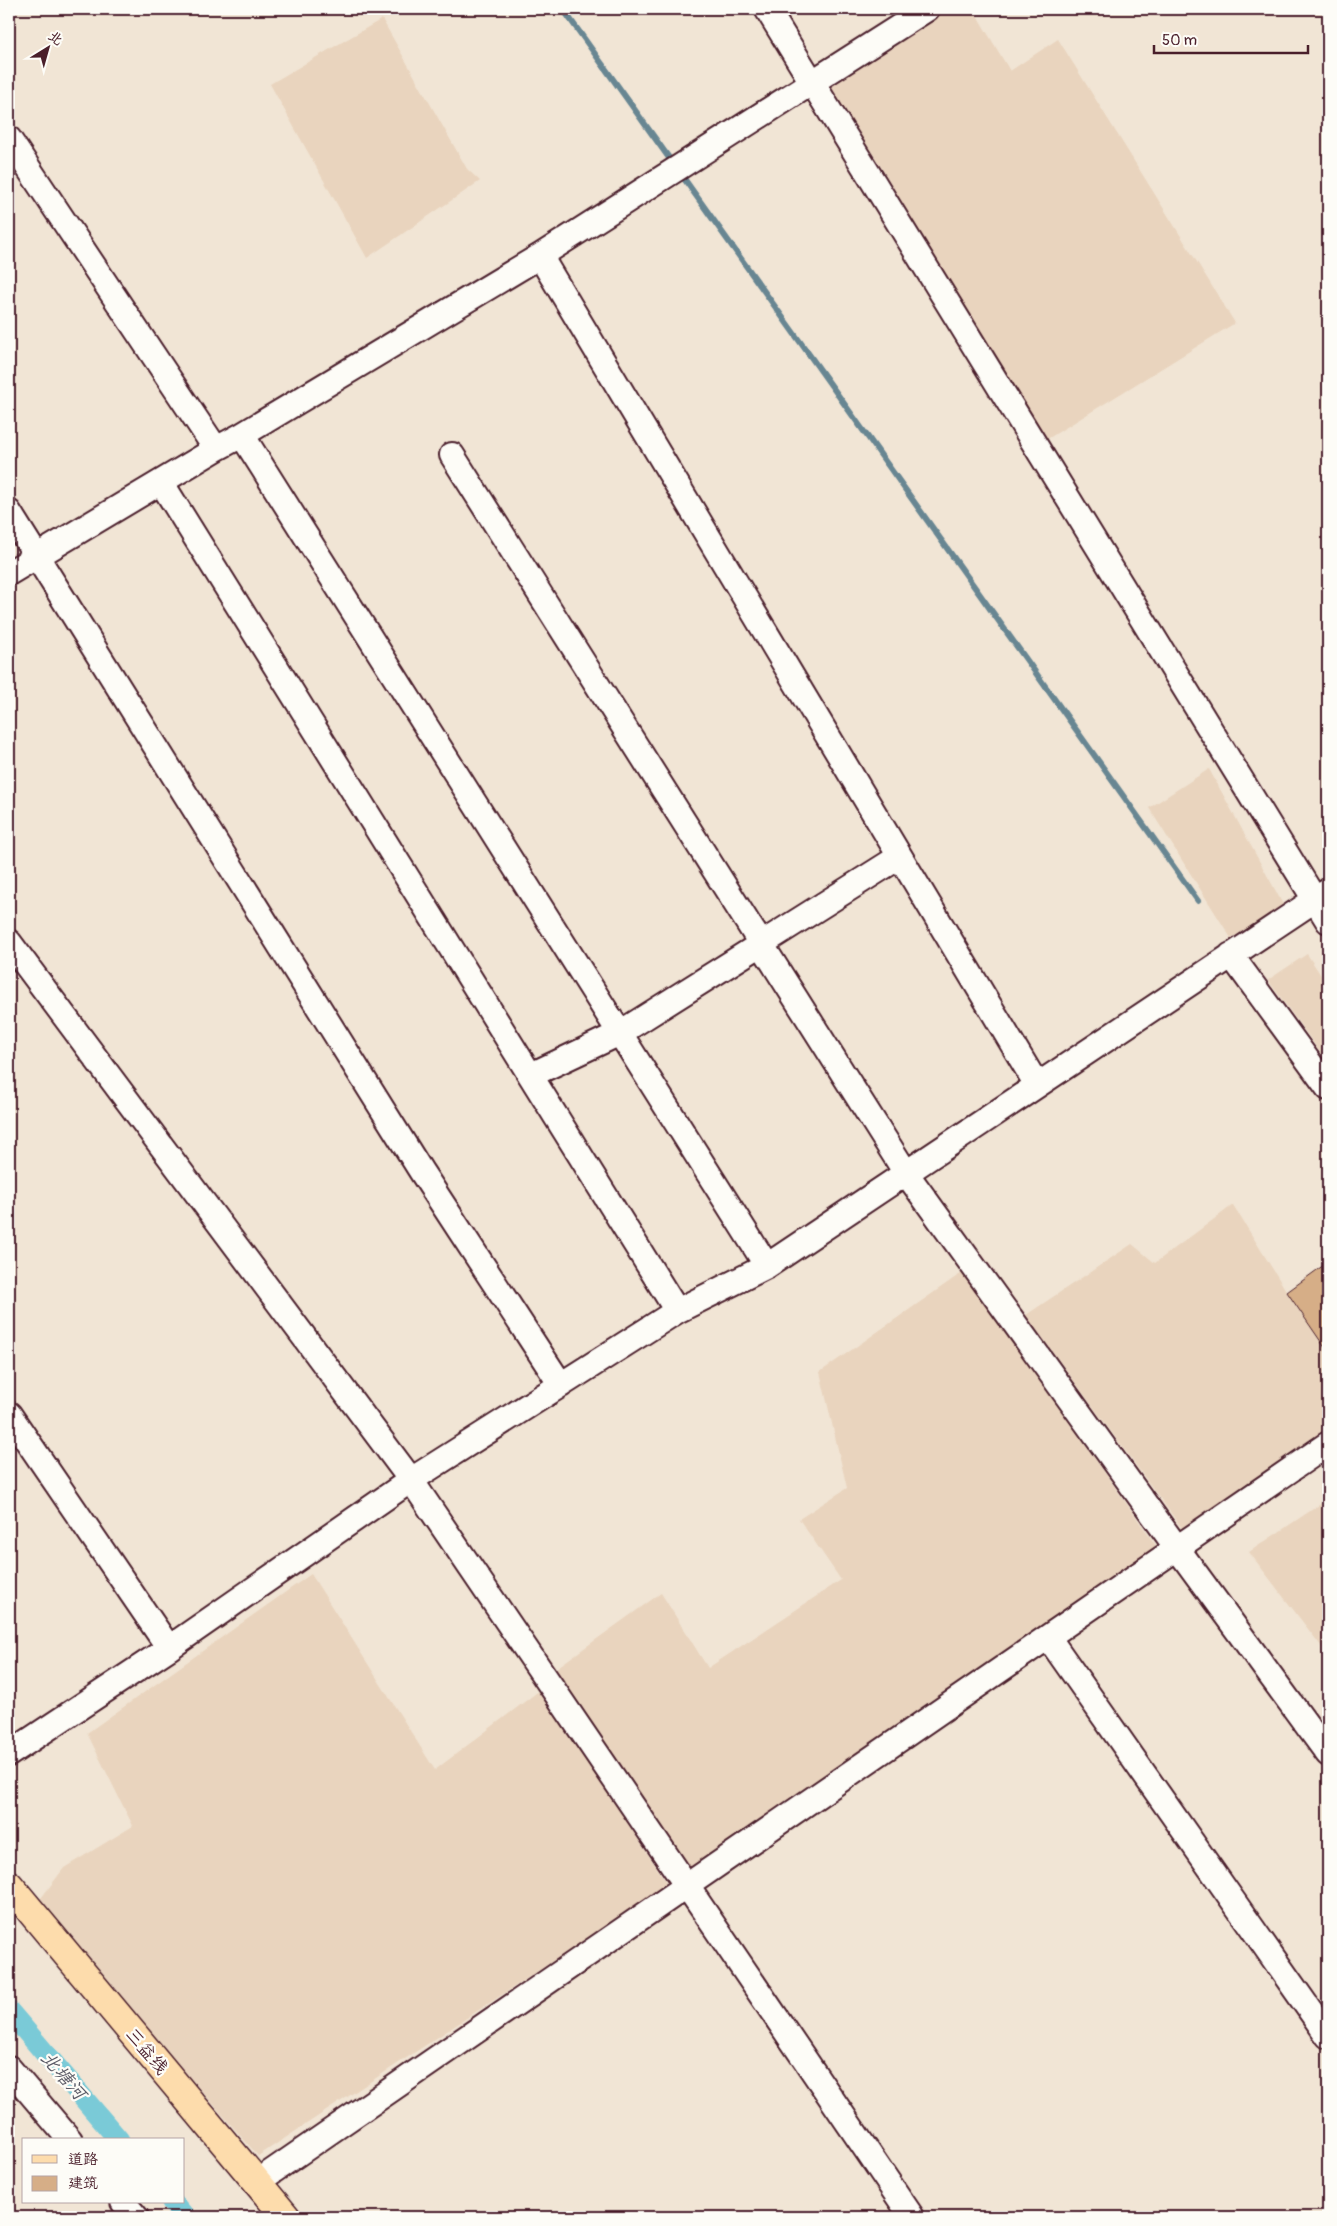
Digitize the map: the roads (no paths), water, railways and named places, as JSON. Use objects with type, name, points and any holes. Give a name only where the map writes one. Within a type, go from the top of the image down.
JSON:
[{"type":"main road","name":"三益线","points":[[9,1885],[286,2217]]},
{"type":"street","points":[[767,9],[1321,896],[1328,921]]},
{"type":"street","points":[[9,573],[540,256],[927,9]]},
{"type":"street","points":[[9,138],[216,449]]},
{"type":"street","points":[[540,256],[899,858],[1037,1085]]},
{"type":"street","points":[[242,435],[766,1266]]},
{"type":"street","points":[[452,455],[906,1172],[1176,1548],[1328,1754]]},
{"type":"street","points":[[162,482],[677,1311]]},
{"type":"street","points":[[9,512],[421,1172],[562,1385]]},
{"type":"street","points":[[530,1075],[620,1033],[899,858]]},
{"type":"street","points":[[9,1754],[169,1648],[411,1480],[677,1311],[766,1266],[1321,896]]},
{"type":"street","points":[[9,942],[411,1480],[912,2217]]},
{"type":"street","points":[[1231,955],[1328,1088]]},
{"type":"street","points":[[9,1414],[169,1648]]},
{"type":"street","points":[[257,2182],[1328,1444]]},
{"type":"street","points":[[1048,1637],[1328,2036]]},
{"type":"street","points":[[9,2068],[68,2138]]},
{"type":"street","points":[[125,2204],[136,2217]]},
{"type":"waterway","points":[[563,9],[674,165]]},
{"type":"waterway","points":[[680,173],[1198,901]]},
{"type":"waterway","name":"北塘河","points":[[9,2011],[117,2138]]},
{"type":"waterway","name":"北塘河","points":[[174,2204],[185,2217]]}]
